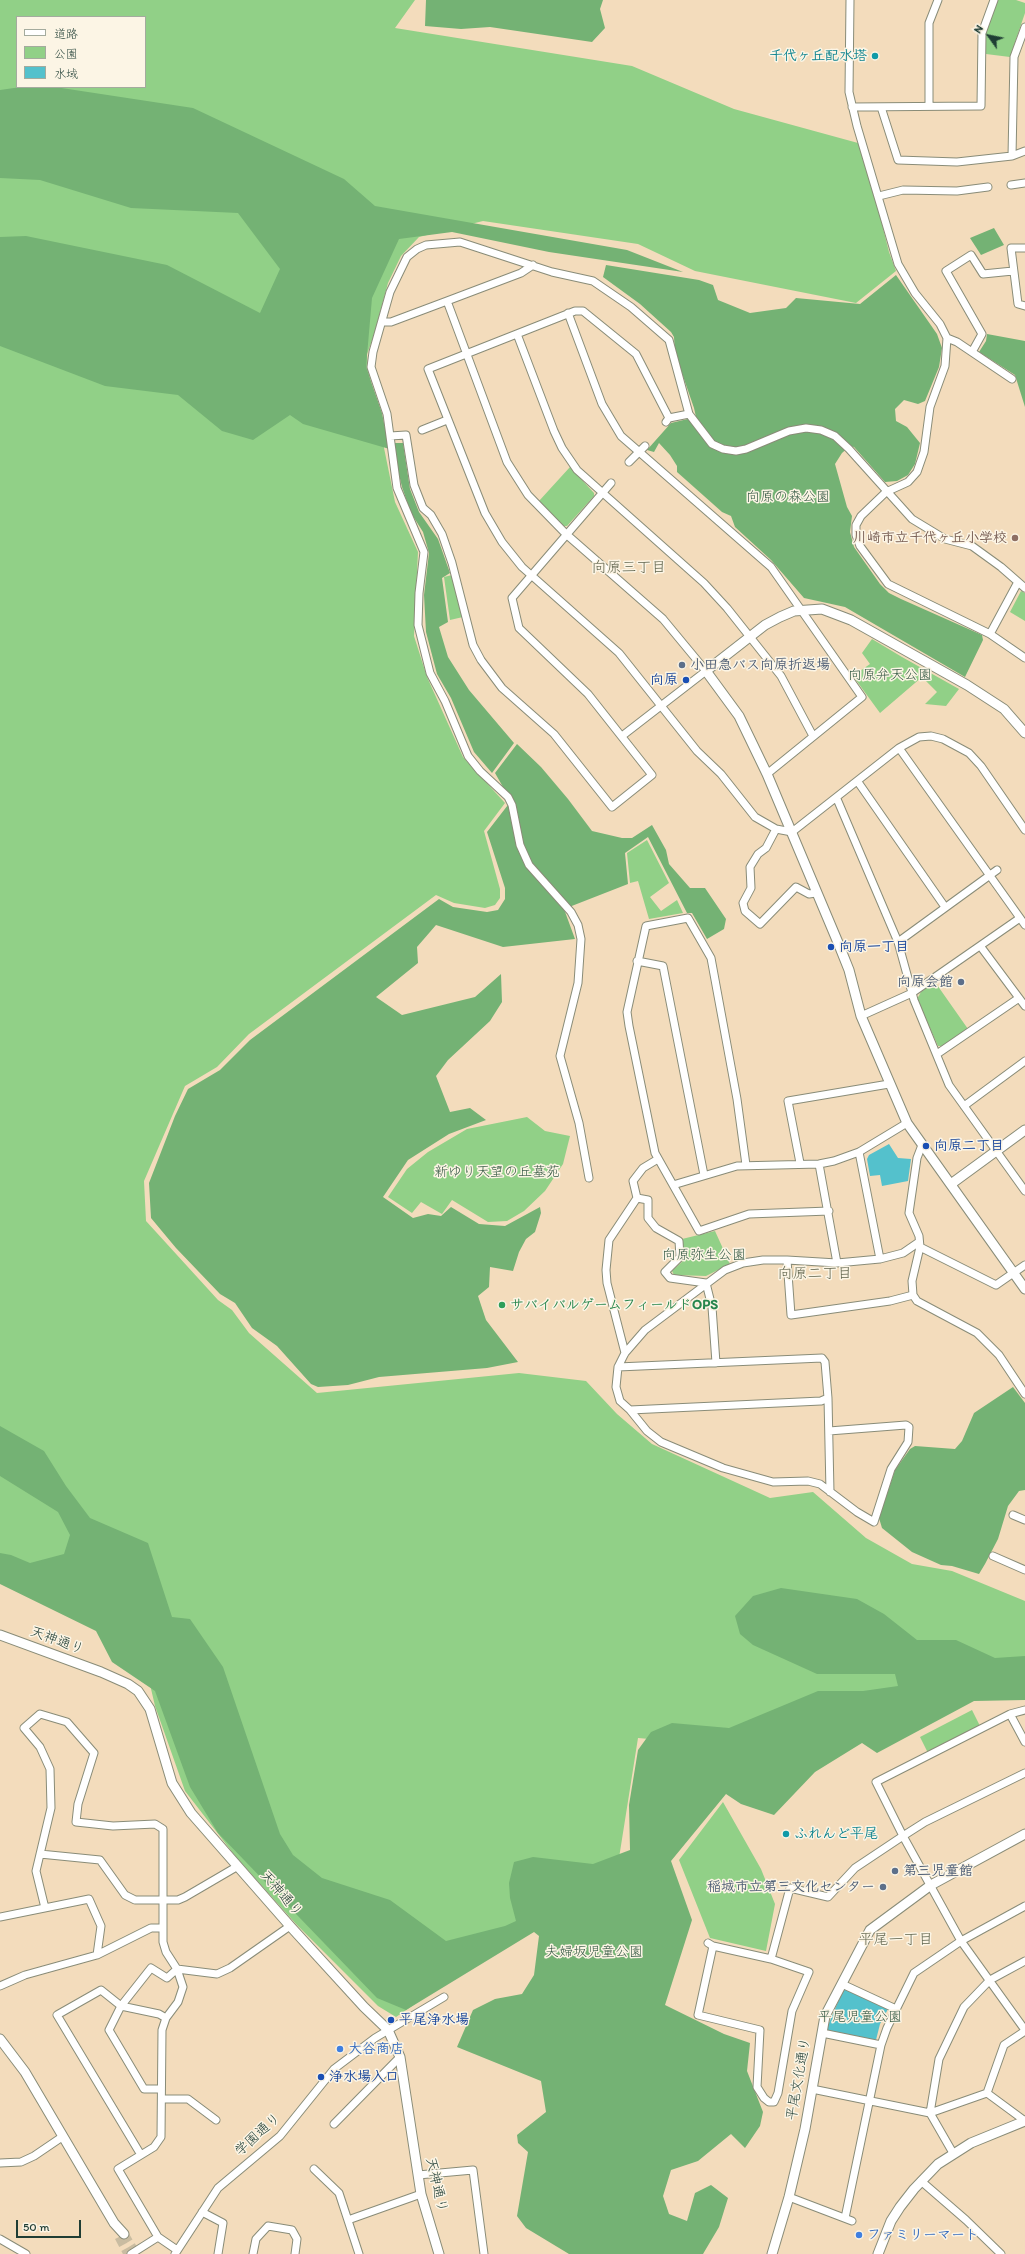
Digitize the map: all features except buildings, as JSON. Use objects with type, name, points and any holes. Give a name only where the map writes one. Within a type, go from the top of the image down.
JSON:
[{"type":"street","points":[[850,0],[849,92],[852,107],[898,264],[916,293],[940,324],[947,338],[945,366],[930,407],[924,452],[917,472],[908,482],[886,492],[861,516],[856,525],[856,535],[860,546],[888,584],[990,634],[1025,658]]},
{"type":"street","points":[[929,106],[929,23],[938,0]]},
{"type":"street","points":[[852,107],[981,106],[982,33],[994,0]]},
{"type":"street","points":[[1012,156],[1014,57],[1025,27]]},
{"type":"street","points":[[881,106],[898,160],[957,162],[1012,156],[1025,151]]},
{"type":"street","points":[[1011,184],[1025,183]]},
{"type":"street","points":[[879,196],[903,190],[957,191],[988,187]]},
{"type":"street","points":[[589,1178],[579,1123],[560,1056],[578,983],[581,939],[578,925],[571,912],[529,865],[520,845],[512,805],[508,797],[480,771],[468,756],[445,701],[430,673],[418,626],[418,599],[424,552],[397,488],[387,414],[371,367],[372,352],[390,292],[398,271],[407,256],[417,249],[441,243],[460,242],[488,253],[593,282],[631,307],[669,340],[689,414],[712,444],[723,450],[746,449],[789,431],[806,428],[821,430],[835,436],[849,449],[886,492],[912,519],[945,539],[972,546],[1001,567],[1025,588]]},
{"type":"street","points":[[1025,248],[1011,248],[1018,304],[1025,306]]},
{"type":"street","points":[[972,352],[982,334],[946,271],[971,255],[983,274],[1013,271]]},
{"type":"street","points":[[382,322],[391,322],[447,301],[521,273],[533,265]]},
{"type":"street","points":[[447,301],[507,462],[528,496],[566,534],[663,619],[706,671],[739,716],[767,774],[849,970],[861,1016],[907,1123],[1025,1289]]},
{"type":"street","points":[[689,414],[667,420],[636,354],[584,311],[568,313],[428,369],[485,513],[502,542],[522,567],[619,653],[697,751],[725,779],[754,817],[776,829],[792,832],[858,782],[899,748],[919,737],[930,736],[943,739],[969,753],[981,766],[1025,830]]},
{"type":"street","points":[[568,313],[602,404],[621,436],[771,567],[862,697],[767,774]]},
{"type":"street","points":[[517,334],[562,448],[577,470],[602,494],[704,583],[727,608],[781,676],[813,736]]},
{"type":"street","points":[[947,338],[972,352],[1012,379]]},
{"type":"street","points":[[422,430],[447,420]]},
{"type":"street","points":[[390,436],[406,435],[414,486],[423,508],[430,515],[442,534],[452,563],[473,645],[481,660],[502,688],[554,734],[612,807],[652,775],[588,694],[518,628],[512,598],[531,574],[611,483]]},
{"type":"street","points":[[629,462],[645,446]]},
{"type":"street","points":[[990,634],[1018,582]]},
{"type":"street","points":[[622,736],[765,625],[780,617],[801,610],[822,609],[851,620],[967,685],[1004,709],[1025,734]]},
{"type":"street","points":[[899,748],[1025,925]]},
{"type":"street","points":[[858,782],[945,907]]},
{"type":"street","points":[[836,799],[898,942],[912,993],[949,1085],[1025,1192]]},
{"type":"street","points":[[776,829],[766,848],[758,854],[750,866],[751,888],[744,903],[745,910],[760,924],[796,887],[809,894],[816,893]]},
{"type":"street","points":[[898,942],[997,870]]},
{"type":"street","points":[[746,1165],[737,1099],[711,958],[698,932],[688,918],[646,926],[637,961],[627,1012],[658,1158],[699,1231],[749,1214],[829,1211]]},
{"type":"street","points":[[861,1016],[912,993],[981,947],[1020,918]]},
{"type":"street","points":[[981,947],[1025,1006]]},
{"type":"street","points":[[637,961],[663,966],[704,1175]]},
{"type":"street","points":[[937,1054],[1019,998]]},
{"type":"street","points":[[964,1106],[1025,1061]]},
{"type":"street","points":[[800,1163],[788,1101],[889,1084]]},
{"type":"street","points":[[673,1185],[704,1175],[746,1165],[800,1163],[819,1164],[859,1152],[907,1123]]},
{"type":"street","points":[[951,1184],[1025,1130]]},
{"type":"street","points":[[922,1145],[917,1158],[909,1212],[920,1245],[912,1281],[912,1295],[916,1301],[977,1333],[999,1355],[1025,1394]]},
{"type":"street","points":[[859,1152],[880,1259]]},
{"type":"street","points":[[626,1353],[606,1270],[609,1240],[637,1198],[633,1181],[643,1168],[658,1158]]},
{"type":"street","points":[[819,1164],[829,1211],[837,1263]]},
{"type":"street","points":[[637,1198],[648,1200],[648,1218],[656,1228],[679,1241],[680,1257],[666,1272],[670,1278],[706,1283]]},
{"type":"street","points":[[829,1431],[906,1424],[909,1427],[908,1442],[892,1469],[874,1522],[820,1484],[808,1481],[773,1482],[723,1468],[661,1442],[647,1431],[630,1410],[620,1401],[616,1386],[618,1367],[626,1353],[645,1330],[725,1270],[743,1263],[787,1260],[837,1263],[880,1259],[903,1253],[920,1245]]},
{"type":"street","points":[[920,1245],[996,1285],[1025,1265]]},
{"type":"street","points":[[787,1260],[791,1315],[890,1301],[912,1295]]},
{"type":"street","points":[[706,1283],[712,1308],[716,1363]]},
{"type":"street","points":[[618,1367],[822,1358],[825,1362],[828,1398],[830,1492]]},
{"type":"street","points":[[630,1410],[821,1401],[828,1398]]},
{"type":"street","points":[[1013,1515],[1025,1520]]},
{"type":"street","points":[[993,1556],[1024,1568]]},
{"type":"street","name":"天神通り","points":[[0,1635],[101,1672],[128,1684],[138,1691],[150,1709],[172,1783],[191,1813],[290,1926],[364,2007],[388,2030],[400,2057],[421,2194],[439,2254]]},
{"type":"street","points":[[987,2093],[1004,2045],[1025,2030],[961,1941],[903,1836],[876,1782],[1010,1714],[1025,1710]]},
{"type":"street","points":[[45,1908],[36,1871],[51,1808],[50,1769],[40,1747],[24,1728],[40,1714],[66,1722],[94,1752],[78,1804],[76,1822],[113,1826],[155,1824],[162,1829],[163,1899],[161,1928],[166,1952],[177,1970],[183,1987],[182,1994],[166,2018],[162,2030],[161,2137],[154,2147],[118,2169],[158,2237],[176,2252]]},
{"type":"street","points":[[1010,1714],[1025,1742]]},
{"type":"street","points":[[771,1959],[790,1888],[828,1897],[855,1868],[925,1822],[1025,1773]]},
{"type":"street","name":"平尾文化通り","points":[[772,2254],[789,2197],[812,2089],[825,2016],[870,1930],[931,1885],[1025,1834]]},
{"type":"street","points":[[40,1854],[100,1860],[125,1895],[135,1900],[185,1898],[238,1866]]},
{"type":"street","points":[[0,1917],[89,1899],[101,1926],[97,1955]]},
{"type":"street","points":[[789,2197],[848,2219],[869,2101],[881,2046],[896,2009],[914,1973],[961,1941],[1025,1906]]},
{"type":"street","points":[[161,2089],[144,2089],[109,2030],[121,2006],[151,1968],[167,1978],[177,1970],[217,1974],[230,1968],[290,1926]]},
{"type":"street","points":[[0,1986],[25,1976],[97,1955],[151,1928],[161,1928]]},
{"type":"street","points":[[711,1945],[771,1959],[809,1972],[792,2011],[778,2093],[774,2102],[769,2102],[764,2098],[757,2087],[760,2030],[698,2015],[711,1945]]},
{"type":"street","points":[[954,2153],[930,2113],[939,2059],[964,2007],[990,1980],[1025,1962]]},
{"type":"street","points":[[842,1984],[896,2009]]},
{"type":"street","points":[[141,2155],[57,2015],[101,1990],[121,2006],[159,2014],[166,2018]]},
{"type":"street","name":"学園通り","points":[[176,2252],[218,2188],[280,2136],[334,2070],[375,2038],[444,1997]]},
{"type":"street","points":[[822,2033],[881,2046]]},
{"type":"street","points":[[0,2039],[25,2072],[121,2235]]},
{"type":"street","points":[[334,2124],[400,2057]]},
{"type":"street","points":[[812,2089],[930,2113],[987,2093]]},
{"type":"street","points":[[987,2093],[1025,2121]]},
{"type":"street","points":[[162,2099],[188,2099],[216,2120]]},
{"type":"street","points":[[878,2254],[891,2221],[921,2181],[938,2164],[954,2153],[993,2132],[1025,2121]]},
{"type":"street","points":[[0,2163],[21,2162],[34,2156],[62,2137]]},
{"type":"street","points":[[314,2169],[339,2193],[359,2254]]},
{"type":"street","points":[[418,2175],[473,2170],[484,2254]]},
{"type":"street","points":[[921,2181],[966,2220],[1001,2254]]},
{"type":"street","points":[[348,2220],[421,2194]]},
{"type":"street","points":[[202,2212],[224,2223],[218,2254]]},
{"type":"street","points":[[253,2254],[256,2239],[268,2226],[292,2230],[296,2239],[295,2254]]},
{"type":"street","points":[[131,2254],[158,2237]]},
{"type":"street","points":[[0,2239],[26,2254]]},
{"type":"green space","points":[[0,0],[415,0],[395,28],[632,66],[734,109],[858,143],[875,196],[889,252],[896,271],[856,303],[695,271],[638,244],[483,221],[419,237],[401,256],[388,283],[373,338],[367,354],[368,369],[395,502],[418,552],[414,636],[427,677],[463,757],[505,803],[484,831],[500,889],[500,898],[495,905],[485,908],[454,903],[436,895],[249,1034],[217,1067],[185,1086],[144,1181],[146,1221],[218,1300],[232,1310],[249,1333],[317,1393],[519,1373],[586,1381],[617,1414],[652,1444],[770,1498],[813,1492],[866,1538],[912,1564],[952,1571],[1025,1601],[1025,1672],[829,1755],[638,1738],[619,1858],[539,1920],[396,2017],[378,2006],[296,1924],[236,1857],[185,1791],[155,1706],[132,1607],[0,1566]]},
{"type":"green space","points":[[426,0],[603,0],[600,9],[605,28],[592,42],[490,27],[461,29],[425,26]]},
{"type":"green space","points":[[998,0],[1016,0],[1025,3],[1025,13],[1010,57],[986,54],[986,33]]},
{"type":"green space","points":[[16,88],[62,88],[193,108],[344,179],[375,206],[627,250],[683,272],[549,252],[452,232],[399,239],[372,298],[366,367],[382,413],[388,443],[403,443],[410,489],[419,512],[438,539],[450,573],[442,578],[448,622],[439,627],[448,657],[469,690],[514,743],[492,773],[474,752],[451,698],[437,674],[426,632],[424,595],[429,553],[423,532],[411,513],[402,487],[393,450],[303,424],[290,415],[253,440],[222,431],[178,395],[105,386],[0,346],[0,237],[26,236],[167,265],[260,313],[280,269],[238,213],[131,208],[40,180],[0,178],[0,90]]},
{"type":"green space","points":[[994,228],[1004,245],[981,255],[970,238]]},
{"type":"green space","name":"向原の森公園","points":[[606,265],[699,280],[713,285],[718,300],[750,313],[786,308],[796,298],[860,304],[896,275],[937,334],[942,348],[939,367],[925,401],[918,404],[904,400],[895,409],[896,421],[907,427],[920,443],[915,464],[908,475],[897,481],[885,482],[854,447],[850,446],[842,453],[835,464],[847,507],[852,516],[850,532],[854,547],[880,584],[889,593],[901,599],[982,635],[983,640],[965,677],[845,607],[804,598],[771,560],[735,527],[731,516],[722,512],[677,472],[677,466],[670,455],[659,443],[654,452],[647,450],[671,423],[696,417],[675,353],[674,337],[671,332],[640,304],[603,277]]},
{"type":"green space","points":[[987,334],[1025,341],[1025,407],[1015,375],[979,352],[986,341]]},
{"type":"green space","points":[[570,467],[594,493],[594,496],[567,526],[564,526],[539,501]]},
{"type":"green space","points":[[452,575],[463,617],[450,620],[444,577]]},
{"type":"green space","points":[[1021,591],[1025,593],[1025,621],[1010,612]]},
{"type":"green space","name":"向原弁天公園","points":[[872,639],[959,689],[946,706],[925,704],[937,692],[922,677],[880,713],[853,676],[870,664],[862,653]]},
{"type":"green space","points":[[517,744],[541,767],[592,831],[622,838],[632,838],[652,825],[666,850],[669,864],[690,888],[705,888],[726,919],[724,929],[707,939],[692,913],[687,913],[648,837],[625,853],[628,884],[564,909],[575,939],[503,947],[436,925],[417,947],[418,963],[376,997],[402,1015],[475,997],[501,974],[502,1002],[490,1021],[448,1060],[436,1076],[450,1112],[470,1108],[486,1120],[449,1134],[408,1160],[383,1197],[413,1218],[428,1214],[441,1216],[451,1207],[479,1224],[505,1226],[540,1207],[541,1213],[535,1232],[526,1239],[519,1252],[513,1271],[490,1267],[489,1287],[478,1296],[486,1320],[518,1362],[487,1368],[379,1377],[348,1385],[318,1387],[311,1384],[277,1346],[252,1328],[235,1303],[220,1294],[176,1248],[151,1218],[149,1183],[175,1116],[188,1089],[220,1070],[250,1040],[439,899],[453,907],[487,912],[498,910],[505,899],[505,888],[487,832],[511,801],[495,773]]},
{"type":"green space","points":[[647,840],[669,883],[650,897],[661,911],[677,900],[683,913],[649,919],[638,881],[630,883],[627,853]]},
{"type":"green space","points":[[935,982],[968,1029],[942,1046],[938,1046],[917,999],[921,992]]},
{"type":"green space","name":"新ゆり天望の丘墓苑","points":[[527,1117],[545,1131],[570,1136],[563,1164],[545,1191],[524,1211],[507,1221],[488,1222],[452,1200],[442,1214],[421,1202],[412,1213],[388,1197],[407,1169],[428,1152],[467,1129]]},
{"type":"green space","name":"向原弥生公園","points":[[715,1231],[730,1264],[706,1276],[674,1275],[672,1271],[684,1260],[682,1239]]},
{"type":"green space","points":[[1013,1387],[1025,1403],[1025,1490],[1019,1491],[1008,1506],[998,1539],[979,1574],[952,1566],[941,1565],[912,1552],[882,1528],[879,1518],[895,1470],[910,1449],[915,1446],[955,1449],[962,1441],[974,1413]]},
{"type":"green space","name":"夫婦坂児童公園","points":[[0,1426],[44,1451],[66,1486],[90,1518],[148,1543],[172,1617],[190,1619],[223,1667],[280,1834],[293,1855],[322,1878],[390,1900],[446,1941],[505,1926],[516,1921],[510,1898],[509,1883],[514,1862],[533,1857],[593,1864],[630,1850],[629,1805],[638,1750],[651,1732],[672,1723],[729,1728],[818,1691],[863,1691],[898,1686],[895,1674],[817,1674],[753,1645],[740,1634],[735,1616],[753,1596],[781,1588],[857,1599],[884,1614],[917,1640],[956,1640],[995,1658],[1025,1656],[1025,1700],[974,1701],[877,1753],[862,1743],[815,1772],[774,1815],[741,1804],[726,1794],[671,1861],[692,1920],[665,2005],[724,2034],[750,2043],[747,2071],[763,2112],[760,2126],[745,2148],[731,2134],[698,2161],[671,2170],[663,2196],[669,2214],[687,2221],[695,2193],[711,2185],[728,2198],[719,2227],[703,2254],[569,2254],[526,2228],[517,2216],[528,2152],[518,2143],[517,2135],[546,2112],[541,2081],[457,2047],[473,2010],[495,1999],[522,1994],[534,1975],[539,1936],[534,1932],[406,2010],[377,1998],[218,1833],[190,1787],[155,1691],[112,1662],[96,1631],[0,1584],[0,1553],[11,1555],[30,1563],[64,1554],[70,1535],[58,1512],[0,1476]]},
{"type":"green space","points":[[972,1710],[981,1728],[928,1753],[920,1737]]},
{"type":"green space","points":[[723,1802],[761,1869],[775,1904],[766,1951],[710,1938],[679,1860]]},
{"type":"water","points":[[889,1144],[898,1158],[911,1159],[908,1181],[882,1186],[880,1175],[870,1176],[867,1159],[869,1155]]},
{"type":"water","name":"平尾児童公園","points":[[844,1988],[888,2009],[880,2024],[876,2040],[826,2030]]},
{"type":"tunnel","points":[[124,2234],[136,2254]]},
{"type":"tunnel","points":[[119,2237],[128,2254]]},
{"type":"place","name":"千代ヶ丘配水塔","points":[[875,56]]},
{"type":"place","name":"川崎市立千代ヶ丘小学校","points":[[1015,538]]},
{"type":"place","name":"小田急バス向原折返場","points":[[682,665]]},
{"type":"place","name":"向原","points":[[686,680]]},
{"type":"place","name":"向原一丁目","points":[[831,947]]},
{"type":"place","name":"向原会館","points":[[961,982]]},
{"type":"place","name":"向原二丁目","points":[[926,1146]]},
{"type":"place","name":"サバイバルゲームフィールドOPS","points":[[502,1305]]},
{"type":"place","name":"ふれんど平尾","points":[[786,1834]]},
{"type":"place","name":"第三児童館","points":[[895,1871]]},
{"type":"place","name":"稲城市立第三文化センター","points":[[883,1887]]},
{"type":"place","name":"平尾浄水場","points":[[391,2020]]},
{"type":"place","name":"大谷商店","points":[[340,2049]]},
{"type":"place","name":"浄水場入口","points":[[321,2077]]},
{"type":"place","name":"ファミリーマート","points":[[859,2235]]},
{"type":"district","name":"向原三丁目","points":[[629,568]]},
{"type":"district","name":"向原二丁目","points":[[815,1274]]},
{"type":"district","name":"平尾一丁目","points":[[896,1940]]}]
